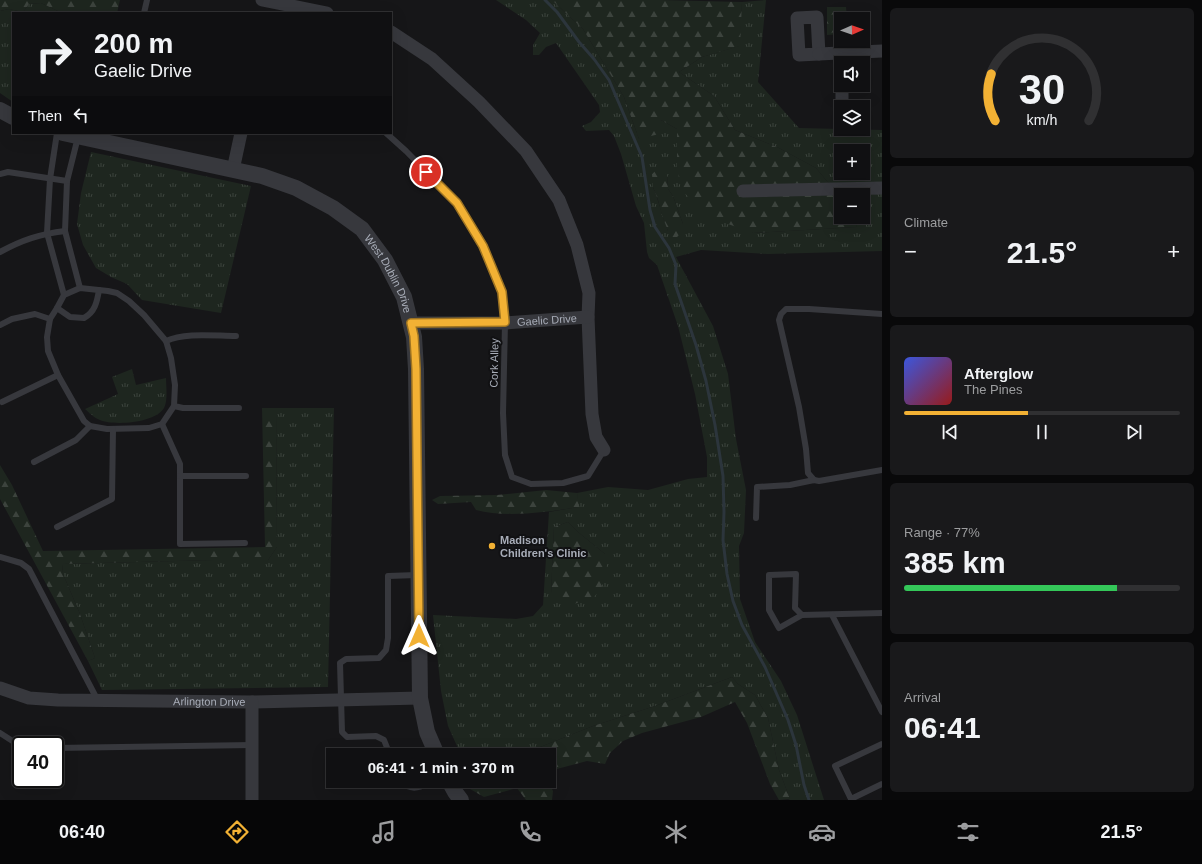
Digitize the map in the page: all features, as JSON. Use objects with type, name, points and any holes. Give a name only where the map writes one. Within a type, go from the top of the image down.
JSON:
[{"type":"street","points":[[264,5],[319,12]]},
{"type":"street","points":[[392,33],[432,59],[479,102],[526,151],[559,200],[577,245],[589,293],[588,317],[592,414],[596,436],[604,450]]},
{"type":"street","points":[[854,56],[882,51]]},
{"type":"street","points":[[819,54],[834,56]]},
{"type":"street","points":[[0,110],[12,116]]},
{"type":"street","points":[[233,170],[241,134]]},
{"type":"street","name":"West Dublin Drive","points":[[71,135],[262,176],[296,188],[333,208],[362,229],[385,260],[404,297],[414,336],[416,369],[420,698],[428,732],[434,748]]},
{"type":"street","points":[[743,191],[882,188]]},
{"type":"street","name":"Gaelic Drive","points":[[411,323],[505,322],[588,317]]},
{"type":"street","name":"Arlington Drive","points":[[0,688],[29,698],[98,701],[252,702],[420,698]]},
{"type":"street","points":[[252,702],[252,800]]},
{"type":"street","points":[[453,788],[462,800]]},
{"type":"lane","points":[[144,12],[147,0]]},
{"type":"lane","points":[[57,134],[50,179],[48,233],[64,295],[58,308],[50,319],[47,337],[48,351],[58,375],[84,421],[90,426],[113,429],[149,428],[162,424],[174,406],[172,358],[166,341],[144,315],[129,301],[117,293],[80,288],[64,295]]},
{"type":"lane","name":"Cork Alley","points":[[387,134],[457,203],[483,246],[502,292],[505,322],[503,413],[504,455],[512,478],[531,484],[562,483],[588,476],[604,450]]},
{"type":"lane","points":[[71,135],[65,231],[80,288]]},
{"type":"lane","points":[[0,174],[8,172],[67,181]]},
{"type":"lane","points":[[0,252],[28,238],[65,231]]},
{"type":"lane","points":[[58,308],[70,317],[84,318],[92,311],[97,300],[99,290]]},
{"type":"lane","points":[[814,480],[808,473],[806,449],[800,414],[779,320],[780,314],[786,309],[809,309],[882,314]]},
{"type":"lane","points":[[0,325],[12,319],[35,314],[50,319]]},
{"type":"lane","points":[[166,341],[183,336],[236,336]]},
{"type":"lane","points":[[2,402],[58,375]]},
{"type":"lane","points":[[174,406],[183,408],[239,408]]},
{"type":"lane","points":[[162,424],[180,464],[180,544],[245,543]]},
{"type":"lane","points":[[34,462],[76,440],[90,426]]},
{"type":"lane","points":[[57,527],[112,499],[113,429]]},
{"type":"lane","points":[[756,518],[757,487],[790,485],[882,470]]},
{"type":"lane","points":[[180,476],[246,476]]},
{"type":"lane","points":[[0,557],[21,562],[29,569],[98,701]]},
{"type":"lane","points":[[802,615],[795,608],[796,574],[769,574],[769,610],[779,628],[802,615],[882,614]]},
{"type":"lane","points":[[387,748],[384,740],[376,736],[347,737],[342,732],[340,663],[346,659],[379,658],[386,650],[388,638],[388,576],[419,575]]},
{"type":"lane","points":[[832,614],[882,712]]},
{"type":"lane","points":[[0,733],[12,741]]},
{"type":"lane","points":[[882,744],[835,766],[851,799],[882,784]]},
{"type":"lane","points":[[64,748],[252,745]]},
{"type":"green space","points":[[0,0],[120,0],[117,12],[60,12],[41,3],[29,4],[23,12],[9,9],[0,11]]},
{"type":"green space","points":[[496,0],[554,0],[554,2],[583,29],[624,97],[639,139],[661,120],[677,129],[677,167],[753,233],[857,227],[856,224],[870,224],[870,188],[834,188],[834,190],[816,168],[777,147],[735,130],[714,96],[679,72],[702,57],[739,46],[742,2],[766,0],[758,82],[799,128],[834,129],[834,136],[870,136],[870,130],[882,130],[882,251],[768,254],[701,250],[676,257],[713,326],[728,374],[736,439],[746,490],[744,533],[739,546],[740,599],[755,642],[781,681],[797,715],[824,800],[788,800],[790,799],[779,770],[768,718],[755,695],[738,684],[732,677],[655,706],[593,726],[538,748],[458,748],[448,726],[441,691],[433,615],[516,619],[533,616],[543,605],[549,512],[578,507],[577,493],[608,487],[648,490],[688,479],[707,477],[707,457],[695,394],[678,326],[657,265],[649,258],[647,252],[644,223],[636,206],[621,154],[614,136],[609,130],[586,131],[582,126],[591,122],[600,112],[599,105],[556,43],[546,47],[539,55],[533,55],[533,45],[540,33],[526,20]],"holes":[[[667,174],[668,189],[673,196],[683,224],[668,231],[653,187]],[[568,522],[605,554],[551,594],[554,527]]]},
{"type":"green space","points":[[554,0],[660,0],[742,2],[740,46],[702,57],[679,72],[714,96],[735,130],[777,147],[816,168],[834,190],[834,224],[856,224],[857,227],[753,233],[706,216],[681,189],[677,167],[677,129],[661,120],[659,134],[639,139],[624,97],[583,29],[554,2]]},
{"type":"green space","points":[[41,3],[60,12],[23,12],[29,4]]},
{"type":"green space","points":[[827,7],[846,7],[846,12],[834,12],[834,34],[827,35]]},
{"type":"green space","points":[[9,9],[23,12],[12,12],[12,101],[0,93],[0,11]]},
{"type":"green space","points":[[91,152],[251,186],[221,313],[142,300],[127,284],[96,268],[83,245],[77,224],[81,193]]},
{"type":"green space","points":[[659,168],[667,174],[668,189],[673,196],[683,224],[680,234],[674,240],[668,231],[653,187],[652,174]]},
{"type":"green space","points":[[132,369],[136,385],[166,378],[166,401],[164,408],[159,413],[143,420],[115,423],[98,419],[85,409],[118,394],[112,377]]},
{"type":"green space","points":[[262,408],[276,408],[277,547],[268,560],[62,564],[63,574],[80,614],[95,658],[88,661],[0,499],[0,465],[12,485],[43,551],[265,547]]},
{"type":"green space","points":[[276,408],[334,408],[328,687],[102,690],[88,661],[95,658],[80,614],[63,574],[62,564],[268,560],[277,547]]},
{"type":"green space","points":[[546,490],[577,493],[579,507],[541,512],[500,514],[476,510],[471,502],[438,504],[432,500],[440,496],[497,495]]},
{"type":"green space","points":[[568,522],[605,554],[607,569],[601,589],[594,597],[574,604],[556,600],[551,594],[554,527]]},
{"type":"green space","points":[[732,677],[738,684],[755,695],[768,718],[779,770],[790,799],[779,800],[770,784],[747,723],[735,702],[701,717],[642,733],[623,741],[610,753],[605,764],[587,761],[556,769],[556,748],[538,748],[593,726],[655,706]]},
{"type":"green space","points":[[470,788],[517,788],[484,797]]},
{"type":"green space","points":[[517,788],[552,788],[553,791],[552,800],[526,800]]},
{"type":"waterway","points":[[545,0],[557,12],[609,80],[642,157],[650,210],[655,227],[669,248],[676,265],[675,284],[696,345],[706,381],[723,476],[723,540],[727,574],[733,601],[742,625],[765,667],[788,720],[796,745],[804,785],[809,800]]},
{"type":"place","name":"Madison Children's Clinic","points":[[492,546]]},
{"type":"route","points":[[419,636],[416,369],[414,336],[411,323],[505,322],[502,292],[483,246],[457,203],[426,172]]}]
